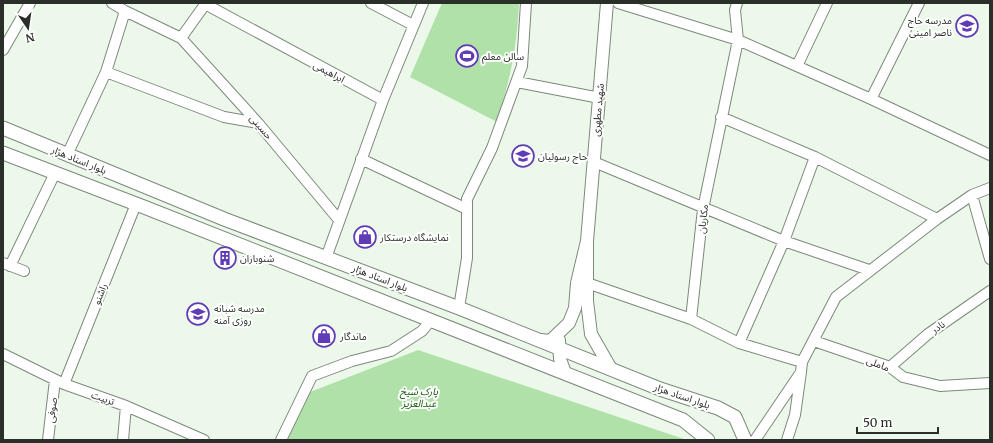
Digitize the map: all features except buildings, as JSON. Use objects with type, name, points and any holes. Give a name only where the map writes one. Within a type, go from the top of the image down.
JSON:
[{"type":"main road","name":"بلوار استاد هژار","points":[[3,128],[224,219],[459,308],[660,389],[718,408],[735,417],[745,440]]},
{"type":"main road","name":"بلوار استاد هژار","points":[[3,153],[683,420],[708,440]]},
{"type":"main road","points":[[451,328],[459,308]]},
{"type":"main road","points":[[603,388],[611,368]]},
{"type":"street","points":[[3,50],[30,3]]},
{"type":"street","points":[[112,3],[125,11],[181,38]]},
{"type":"street","points":[[371,3],[413,25]]},
{"type":"street","points":[[326,258],[383,100],[423,3]]},
{"type":"street","points":[[459,308],[467,258],[467,199],[492,148],[522,66],[526,3]]},
{"type":"street","name":"شهید مطهری","points":[[587,241],[607,3]]},
{"type":"street","points":[[618,3],[738,40],[871,98],[990,155]]},
{"type":"street","name":"مکاریان","points":[[692,319],[703,209],[738,40],[734,10],[737,3]]},
{"type":"street","points":[[797,66],[827,3]]},
{"type":"street","points":[[871,98],[918,3]]},
{"type":"street","name":"ابراهیمی","points":[[181,38],[206,4],[383,100]]},
{"type":"street","points":[[67,155],[106,72],[125,11]]},
{"type":"street","name":"حسینی","points":[[181,38],[258,123],[339,220]]},
{"type":"street","points":[[106,72],[224,117],[258,123]]},
{"type":"street","points":[[517,82],[600,98]]},
{"type":"street","points":[[721,117],[816,157],[937,219]]},
{"type":"street","points":[[739,343],[784,241],[816,157]]},
{"type":"street","points":[[362,159],[467,209]]},
{"type":"street","points":[[594,162],[703,209],[784,241],[869,270]]},
{"type":"street","points":[[24,271],[7,264],[55,173]]},
{"type":"street","points":[[755,440],[801,367],[836,297],[937,219],[972,195],[990,188]]},
{"type":"street","points":[[972,195],[990,259]]},
{"type":"street","name":"راشنو","points":[[64,384],[136,204]]},
{"type":"street","points":[[587,241],[587,283],[591,334],[611,368]]},
{"type":"street","points":[[541,340],[550,341],[569,323],[575,308],[577,283],[587,241]]},
{"type":"street","points":[[587,283],[692,319],[739,343],[801,367]]},
{"type":"street","name":"نادر","points":[[890,367],[928,334],[990,291]]},
{"type":"street","points":[[281,440],[312,376],[352,362],[391,351],[422,331],[431,320]]},
{"type":"street","points":[[565,373],[560,359],[558,333],[569,323]]},
{"type":"street","name":"ماملی","points":[[814,340],[890,367],[903,376],[940,386],[990,383]]},
{"type":"street","name":"تربیت","points":[[3,354],[64,384],[126,406],[199,439]]},
{"type":"street","points":[[787,440],[795,415],[801,367]]},
{"type":"street","name":"صوفی","points":[[48,440],[55,380]]},
{"type":"street","points":[[123,440],[126,406]]},
{"type":"green space","name":"سالن معلم","points":[[442,3],[519,3],[517,35],[512,64],[506,92],[497,122],[410,77]]},
{"type":"green space","name":"پارک شیخ عبدالعزیز","points":[[418,350],[687,440],[286,440],[305,394]]},
{"type":"place","name":"مدرسه حاج ناصر امینی","points":[[967,26]]},
{"type":"place","name":"سالن معلم","points":[[467,56]]},
{"type":"place","name":"حاج رسولیان","points":[[523,156]]},
{"type":"place","name":"نمایشگاه درستکار","points":[[365,237]]},
{"type":"place","name":"شنوباران","points":[[225,258]]},
{"type":"place","name":"مدرسه شبانه روزی آمنه","points":[[198,314]]},
{"type":"place","name":"ماندگار","points":[[324,336]]}]
